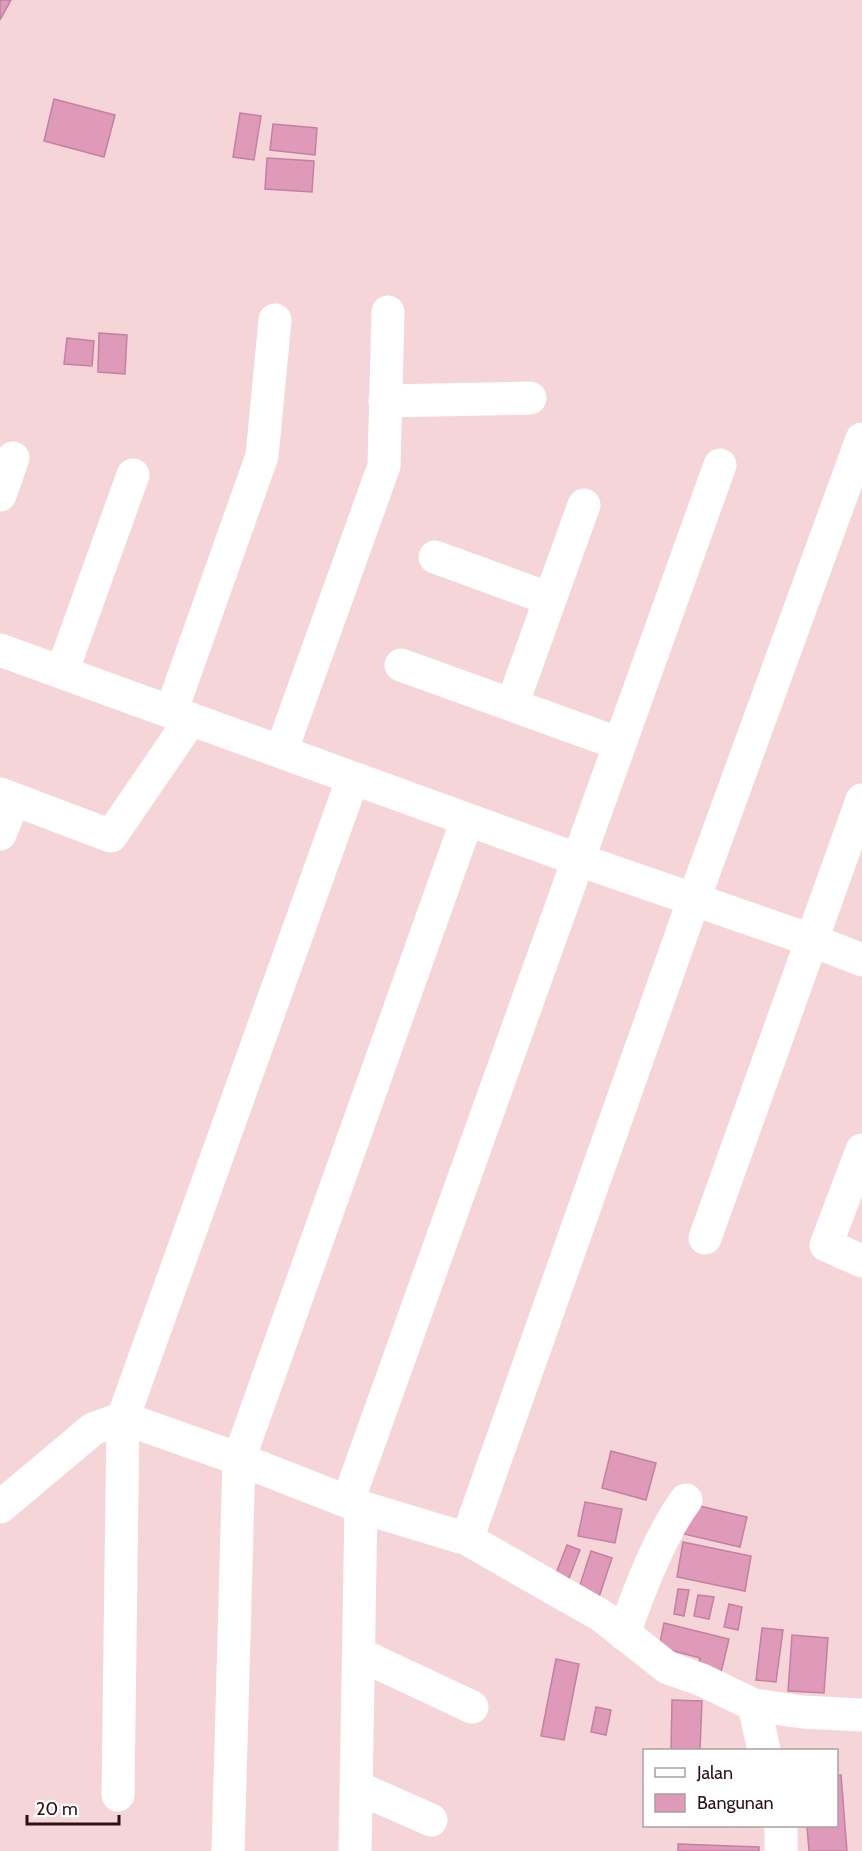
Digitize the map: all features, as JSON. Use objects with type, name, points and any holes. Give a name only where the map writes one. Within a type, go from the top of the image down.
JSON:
[{"type":"street","points":[[281,752],[384,466],[388,312]]},
{"type":"street","points":[[0,834],[7,796],[111,836],[181,715],[262,456],[275,320]]},
{"type":"street","points":[[385,401],[530,398]]},
{"type":"street","points":[[467,1539],[694,899],[862,439]]},
{"type":"street","points":[[0,495],[13,458]]},
{"type":"street","points":[[355,1851],[359,1654],[355,1504],[579,860],[720,465]]},
{"type":"street","points":[[62,672],[133,475]]},
{"type":"street","points":[[512,705],[584,505]]},
{"type":"street","points":[[435,557],[550,599]]},
{"type":"street","points":[[0,650],[467,820],[811,940],[862,960]]},
{"type":"street","points":[[401,665],[620,744]]},
{"type":"street","points":[[118,1795],[123,1418],[352,778]]},
{"type":"street","points":[[705,1238],[861,804]]},
{"type":"street","points":[[228,1851],[238,1459],[467,820]]},
{"type":"street","points":[[862,1150],[826,1245],[862,1262]]},
{"type":"street","points":[[0,1507],[93,1429],[123,1418],[355,1504],[467,1539],[602,1616],[668,1668],[711,1684],[754,1705],[802,1712],[862,1715]]},
{"type":"street","points":[[624,1634],[636,1599],[675,1515],[686,1500]]},
{"type":"street","points":[[359,1654],[472,1707]]},
{"type":"street","points":[[754,1705],[764,1749]]},
{"type":"street","points":[[356,1787],[431,1820]]},
{"type":"street","points":[[781,1827],[781,1851]]},
{"type":"building","points":[[0,0],[11,0],[0,20]]},
{"type":"building","points":[[54,99],[115,115],[104,157],[44,141]]},
{"type":"building","points":[[240,113],[261,116],[254,160],[233,157]]},
{"type":"building","points":[[273,124],[317,128],[315,155],[270,150]]},
{"type":"building","points":[[267,158],[314,161],[312,192],[265,189]]},
{"type":"building","points":[[99,333],[127,335],[125,374],[98,372]]},
{"type":"building","points":[[67,338],[94,341],[92,366],[64,364]]},
{"type":"building","points":[[611,1451],[656,1463],[646,1500],[602,1488]]},
{"type":"building","points":[[585,1502],[622,1509],[615,1543],[578,1536]]},
{"type":"building","points":[[691,1504],[747,1517],[740,1547],[684,1534]]},
{"type":"building","points":[[683,1542],[751,1556],[745,1591],[677,1577]]},
{"type":"building","points":[[567,1545],[580,1550],[566,1586],[553,1581]]},
{"type":"building","points":[[591,1551],[612,1558],[599,1597],[578,1591]]},
{"type":"building","points":[[678,1589],[689,1590],[684,1616],[674,1614]]},
{"type":"building","points":[[698,1595],[714,1597],[709,1619],[694,1616]]},
{"type":"building","points":[[729,1604],[742,1607],[738,1630],[724,1627]]},
{"type":"building","points":[[664,1623],[729,1639],[719,1681],[696,1675],[700,1658],[659,1647]]},
{"type":"building","points":[[762,1628],[783,1630],[776,1682],[756,1680]]},
{"type":"building","points":[[792,1635],[828,1638],[824,1693],[788,1691]]},
{"type":"building","points":[[556,1659],[579,1664],[564,1740],[541,1736]]},
{"type":"building","points":[[672,1700],[702,1701],[700,1749],[671,1749]]},
{"type":"building","points":[[596,1707],[611,1710],[606,1735],[591,1732]]},
{"type":"building","points":[[841,1775],[847,1851],[809,1851],[807,1827],[838,1827],[838,1776]]},
{"type":"building","points":[[678,1844],[759,1847],[759,1851],[678,1851]]}]
